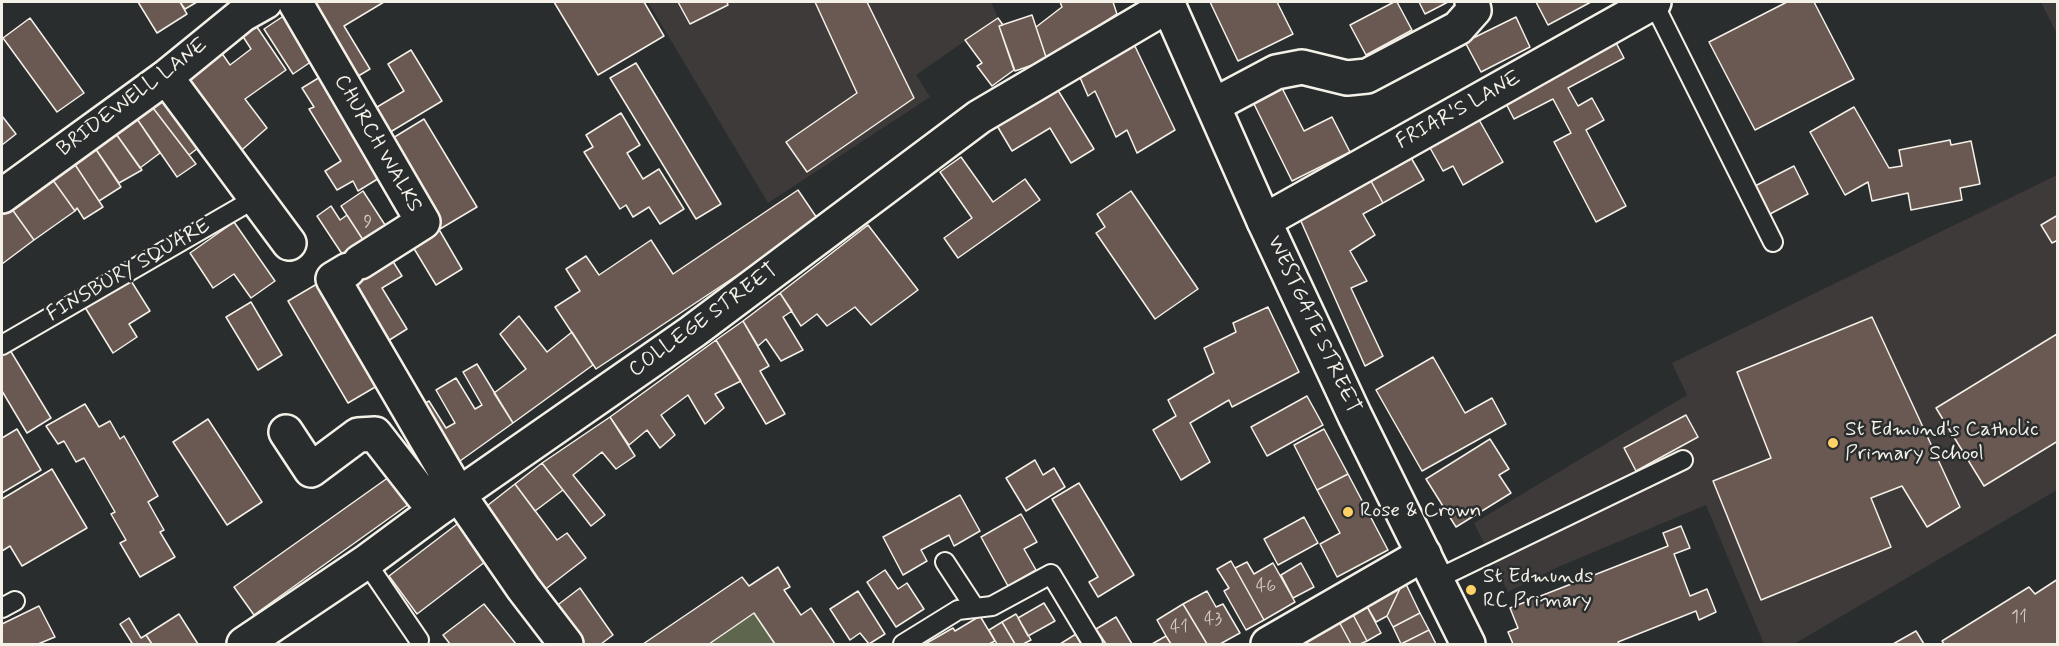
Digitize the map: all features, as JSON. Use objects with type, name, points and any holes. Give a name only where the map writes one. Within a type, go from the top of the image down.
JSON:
[{"type":"street","name":"BRIDEWELL LANE","points":[[2,196],[166,77],[242,15],[265,2]]},
{"type":"street","name":"CHURCH WALKS","points":[[295,2],[423,222],[333,279],[447,503]]},
{"type":"street","points":[[1214,105],[1276,72],[1302,67],[1347,78],[1367,76],[1458,28],[1474,10],[1472,2]]},
{"type":"street","name":"FRIAR'S LANE","points":[[1264,221],[1654,2]]},
{"type":"street","name":"WESTGATE STREET","points":[[1168,3],[1264,221],[1355,416],[1468,645]]},
{"type":"street","name":"COLLEGE STREET","points":[[244,645],[366,562],[692,332],[979,117],[1168,3]]},
{"type":"street","points":[[166,77],[289,243]]},
{"type":"street","points":[[286,432],[311,470],[358,435],[375,434],[447,503],[523,588],[566,645]]},
{"type":"street","points":[[1268,645],[1430,566]]},
{"type":"lane","points":[[1654,2],[1773,242]]},
{"type":"lane","name":"FINSBURY SQUARE","points":[[2,345],[256,198]]},
{"type":"lane","points":[[1430,566],[1683,460]]},
{"type":"lane","points":[[366,562],[419,640]]},
{"type":"lane","points":[[945,562],[975,608]]},
{"type":"lane","points":[[903,645],[958,610],[992,606],[1051,574],[1093,645]]},
{"type":"shaded area","points":[[648,2],[991,2],[998,18],[916,75],[930,97],[768,203]]},
{"type":"shaded area","points":[[2041,2],[2057,2],[2057,34]]},
{"type":"shaded area","name":"St Edmund's Catholic Primary School","points":[[2057,175],[2057,490],[1794,644],[1764,644],[1706,505],[1558,567],[1508,592],[1474,523],[1687,395],[1672,363]]},
{"type":"green space","points":[[754,613],[775,644],[709,644]]},
{"type":"building","points":[[138,2],[180,2],[187,14],[157,33]]},
{"type":"building","points":[[180,2],[197,2],[185,9]]},
{"type":"building","points":[[315,2],[384,2],[344,26],[370,69],[355,78],[311,4]]},
{"type":"building","points":[[554,2],[644,2],[664,36],[598,75]]},
{"type":"building","points":[[678,2],[727,2],[728,5],[690,24]]},
{"type":"building","points":[[815,2],[867,2],[914,98],[807,172],[786,142],[857,93]]},
{"type":"building","points":[[1060,2],[1113,2],[1117,14],[1047,60],[1036,27],[1062,7]]},
{"type":"building","points":[[1210,2],[1277,2],[1293,34],[1238,61]]},
{"type":"building","points":[[1397,2],[1412,30],[1366,55],[1350,25]]},
{"type":"building","points":[[1419,2],[1448,2],[1425,14]]},
{"type":"building","points":[[1536,2],[1591,2],[1548,25]]},
{"type":"building","points":[[1787,2],[1814,2],[1854,79],[1755,130],[1709,42]]},
{"type":"building","points":[[288,13],[318,57],[293,74],[264,29]]},
{"type":"building","points":[[1032,15],[1047,60],[1015,71],[999,26]]},
{"type":"building","points":[[1516,17],[1530,47],[1481,72],[1465,42]]},
{"type":"building","points":[[30,18],[84,93],[57,112],[3,38]]},
{"type":"building","points":[[998,18],[1003,25],[999,26],[1014,70],[992,86],[977,66],[982,63],[965,40]]},
{"type":"building","points":[[255,24],[286,70],[245,99],[267,128],[236,155],[182,81],[221,52],[230,65],[251,49],[242,35]]},
{"type":"building","points":[[1612,35],[1624,58],[1568,88],[1578,106],[1592,98],[1604,120],[1586,130],[1626,206],[1596,222],[1554,142],[1571,133],[1553,99],[1514,119],[1501,94]]},
{"type":"building","points":[[1132,40],[1175,130],[1137,153],[1127,130],[1116,137],[1095,91],[1088,96],[1078,73]]},
{"type":"building","points":[[411,50],[442,101],[387,134],[372,110],[404,91],[388,64]]},
{"type":"building","points":[[636,63],[721,204],[696,219],[610,78]]},
{"type":"building","points":[[325,74],[389,172],[358,191],[353,181],[337,190],[325,171],[341,161],[309,109],[314,107],[302,88]]},
{"type":"building","points":[[1056,87],[1094,149],[1071,163],[1050,128],[1012,151],[996,124]]},
{"type":"building","points":[[1282,88],[1304,131],[1332,117],[1350,152],[1292,181],[1253,102]]},
{"type":"building","points":[[170,90],[206,158],[198,148],[189,155],[150,104]]},
{"type":"building","points":[[150,104],[196,164],[177,177],[135,116]]},
{"type":"building","points":[[1854,107],[1889,168],[1902,166],[1899,150],[1950,140],[1951,145],[1971,141],[1980,184],[1960,188],[1962,200],[1911,210],[1908,193],[1872,201],[1868,182],[1845,195],[1810,132]]},
{"type":"building","points":[[1474,111],[1503,162],[1463,185],[1453,166],[1443,171],[1425,139]]},
{"type":"building","points":[[621,113],[640,145],[627,153],[643,179],[659,169],[684,209],[660,224],[649,207],[633,217],[626,205],[620,209],[584,152],[593,147],[586,135]]},
{"type":"building","points":[[2,116],[16,134],[2,145]]},
{"type":"building","points":[[135,116],[160,153],[140,168],[114,131]]},
{"type":"building","points":[[424,119],[477,207],[440,229],[388,141]]},
{"type":"building","points":[[114,131],[142,170],[119,183],[93,145]]},
{"type":"building","points":[[93,145],[121,187],[99,201],[72,160]]},
{"type":"building","points":[[1406,149],[1424,180],[1383,203],[1366,172]]},
{"type":"building","points":[[961,157],[993,202],[1025,179],[1040,200],[958,258],[944,238],[972,218],[940,172]]},
{"type":"building","points":[[72,160],[103,207],[84,219],[77,208],[75,211],[50,176]]},
{"type":"building","points":[[1794,166],[1808,194],[1770,214],[1755,186]]},
{"type":"building","points":[[1366,172],[1383,203],[1363,214],[1375,235],[1350,251],[1367,281],[1351,288],[1383,356],[1365,366],[1296,210]]},
{"type":"building","points":[[50,176],[75,211],[34,240],[9,205]]},
{"type":"building","points":[[798,190],[819,221],[596,369],[555,307],[580,291],[566,269],[586,256],[599,275],[651,240],[673,274]]},
{"type":"building","points":[[363,191],[389,231],[367,246],[341,206]]},
{"type":"building","points":[[1131,191],[1198,289],[1155,319],[1096,233],[1105,227],[1097,214]]},
{"type":"building","points":[[9,205],[34,240],[2,264],[2,210]]},
{"type":"building","points":[[331,206],[340,220],[347,215],[367,246],[346,260],[317,216]]},
{"type":"building","points":[[2058,215],[2058,240],[2052,243],[2041,225]]},
{"type":"building","points":[[234,222],[275,281],[251,298],[234,274],[213,288],[190,253]]},
{"type":"building","points":[[868,225],[918,290],[871,325],[855,307],[827,326],[817,314],[801,326],[780,293]]},
{"type":"building","points":[[437,226],[462,269],[436,285],[410,242]]},
{"type":"building","points":[[389,255],[402,276],[382,288],[407,329],[383,344],[345,281]]},
{"type":"building","points":[[128,276],[150,311],[129,324],[137,337],[113,353],[83,304]]},
{"type":"building","points":[[322,281],[382,383],[348,403],[288,301]]},
{"type":"building","points":[[780,293],[792,311],[783,317],[803,350],[781,361],[766,339],[758,346],[743,321]]},
{"type":"building","points":[[251,302],[282,355],[258,370],[226,317]]},
{"type":"building","points":[[1268,307],[1299,372],[1232,407],[1229,400],[1190,423],[1210,462],[1181,480],[1153,430],[1176,416],[1168,400],[1214,373],[1204,348],[1236,332],[1233,323]]},
{"type":"building","points":[[519,316],[547,352],[572,332],[593,365],[513,423],[494,393],[526,369],[500,334]]},
{"type":"building","points":[[1872,317],[1960,507],[1927,527],[1902,486],[1871,498],[1891,547],[1761,600],[1713,481],[1771,458],[1737,372]]},
{"type":"building","points":[[743,321],[769,366],[760,371],[785,414],[766,424],[716,340]]},
{"type":"building","points":[[2057,334],[2058,441],[1984,486],[1936,408]]},
{"type":"building","points":[[716,340],[741,381],[715,394],[724,408],[705,424],[688,395],[661,415],[675,435],[660,448],[647,430],[629,445],[610,417]]},
{"type":"building","points":[[10,350],[51,418],[27,433],[2,391],[2,355]]},
{"type":"building","points":[[1433,357],[1465,413],[1492,398],[1506,424],[1422,471],[1376,390]]},
{"type":"building","points":[[477,364],[513,423],[453,466],[418,407],[429,401],[446,428],[455,423],[436,390],[456,378],[475,409],[482,405],[463,372]]},
{"type":"building","points":[[1307,396],[1323,425],[1267,456],[1251,427]]},
{"type":"building","points":[[85,404],[99,427],[110,421],[120,439],[124,436],[158,496],[148,502],[164,530],[160,532],[175,557],[140,577],[120,543],[126,540],[111,514],[115,512],[84,458],[76,462],[64,441],[58,444],[46,426]]},
{"type":"building","points":[[1686,415],[1698,437],[1636,471],[1624,448]]},
{"type":"building","points":[[610,417],[635,456],[616,469],[602,452],[573,475],[605,515],[591,526],[542,463]]},
{"type":"building","points":[[208,419],[262,502],[227,525],[173,442]]},
{"type":"building","points":[[17,429],[41,470],[2,493],[2,438]]},
{"type":"building","points":[[1324,429],[1348,474],[1317,490],[1294,445]]},
{"type":"building","points":[[1490,439],[1509,469],[1499,475],[1511,493],[1456,527],[1426,479]]},
{"type":"building","points":[[1035,460],[1043,475],[1054,468],[1065,487],[1026,511],[1006,478]]},
{"type":"building","points":[[542,463],[563,490],[535,511],[515,484]]},
{"type":"building","points":[[52,469],[87,528],[22,566],[10,546],[2,551],[2,499]]},
{"type":"building","name":"Rose & Crown","points":[[1348,474],[1388,550],[1337,577],[1320,544],[1340,533],[1317,490]]},
{"type":"building","points":[[389,477],[409,504],[254,615],[234,587]]},
{"type":"building","points":[[1079,483],[1134,575],[1098,597],[1089,582],[1098,577],[1052,499]]},
{"type":"building","points":[[515,484],[557,540],[567,533],[586,558],[543,591],[483,509]]},
{"type":"building","points":[[960,495],[980,531],[954,546],[949,535],[921,550],[927,561],[903,575],[883,537]]},
{"type":"building","points":[[1021,514],[1037,542],[1024,549],[1036,570],[1008,586],[981,537]]},
{"type":"building","points":[[469,515],[498,552],[417,614],[389,576]]},
{"type":"building","points":[[1304,517],[1318,543],[1278,565],[1264,539]]},
{"type":"building","points":[[1681,526],[1690,548],[1674,554],[1690,596],[1707,589],[1716,612],[1699,620],[1696,611],[1618,642],[1619,644],[1513,644],[1508,632],[1518,628],[1510,608],[1668,546],[1663,533]]},
{"type":"building","points":[[1231,561],[1264,620],[1246,630],[1224,591],[1229,588],[1217,569]]},
{"type":"building","points":[[1247,562],[1254,574],[1273,563],[1295,602],[1264,620],[1235,568]]},
{"type":"building","points":[[1301,563],[1314,587],[1293,598],[1281,575]]},
{"type":"building","points":[[778,567],[790,587],[784,590],[801,615],[811,608],[835,644],[775,644],[754,613],[709,644],[643,644],[742,577],[749,586]]},
{"type":"building","points":[[885,570],[898,589],[907,583],[924,609],[896,627],[867,582]]},
{"type":"building","points":[[2058,579],[2058,644],[1944,644],[1942,641],[2029,587],[2035,594]]},
{"type":"building","points":[[1404,580],[1420,613],[1393,627],[1387,616]]},
{"type":"building","points":[[1404,580],[1387,616],[1376,622],[1365,603]]},
{"type":"building","points":[[580,588],[613,635],[601,644],[582,644],[555,607]]},
{"type":"building","points":[[858,591],[885,634],[869,644],[860,633],[850,640],[830,609]]},
{"type":"building","points":[[1207,591],[1216,607],[1223,604],[1240,633],[1220,644],[1207,644],[1183,604]]},
{"type":"building","points":[[1044,603],[1055,621],[1028,636],[1018,618]]},
{"type":"building","points":[[1365,603],[1381,633],[1367,641],[1351,611]]},
{"type":"building","points":[[484,604],[516,644],[450,644],[443,635]]},
{"type":"building","points":[[1183,604],[1207,644],[1171,644],[1166,636],[1157,620]]},
{"type":"building","points":[[39,606],[55,637],[38,644],[2,644],[2,624]]},
{"type":"building","points":[[1351,611],[1367,641],[1360,644],[1351,644],[1337,618]]},
{"type":"building","points":[[1420,613],[1429,630],[1401,644],[1393,627]]},
{"type":"building","points":[[179,614],[198,644],[152,644],[146,635]]},
{"type":"building","points":[[1016,614],[1031,640],[1023,644],[1015,644],[1002,622]]},
{"type":"building","points":[[980,616],[995,641],[989,644],[925,644],[953,628],[955,631]]},
{"type":"building","points":[[1116,617],[1132,644],[1106,644],[1096,629]]},
{"type":"building","points":[[129,618],[141,638],[146,635],[152,644],[130,644],[132,643],[120,624]]},
{"type":"building","points":[[1337,618],[1351,644],[1297,644]]},
{"type":"building","points":[[1002,622],[1015,644],[997,644],[989,630]]},
{"type":"building","points":[[1429,630],[1436,644],[1401,644]]},
{"type":"building","points":[[1916,631],[1924,644],[1893,644]]},
{"type":"building","points":[[1079,633],[1086,644],[1060,644],[1076,634]]},
{"type":"building","points":[[1166,636],[1171,644],[1152,644]]},
{"type":"place","name":"St Edmund's Catholic Primary School","points":[[1833,443]]},
{"type":"place","name":"Rose & Crown","points":[[1348,512]]},
{"type":"place","name":"St Edmunds RC Primary","points":[[1471,590]]}]
